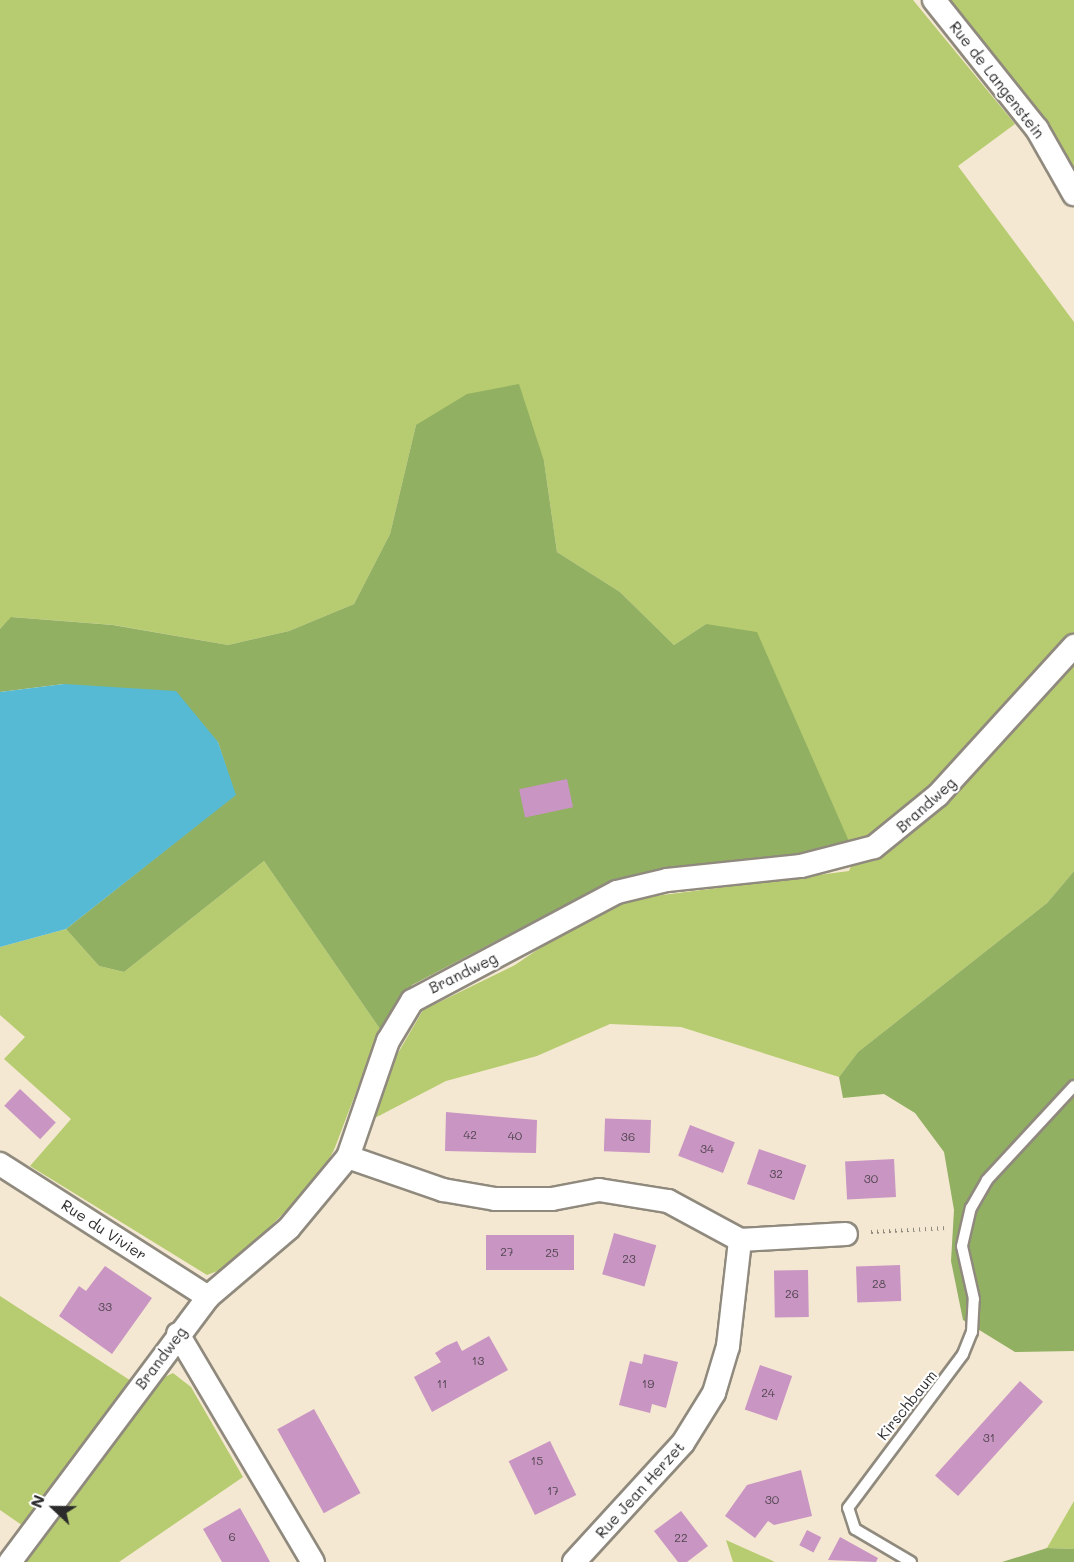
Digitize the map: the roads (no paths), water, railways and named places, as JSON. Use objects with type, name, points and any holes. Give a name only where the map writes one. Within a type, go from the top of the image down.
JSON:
[{"type":"street","name":"Rue de Langenstein","points":[[934,0],[1037,129],[1074,194]]},
{"type":"street","name":"Brandweg","points":[[10,1562],[178,1334],[208,1297],[289,1228],[348,1157],[398,1020],[432,986],[486,963],[617,891],[667,880],[801,866],[874,847],[938,795],[1074,646]]},
{"type":"street","points":[[348,1157],[443,1190],[495,1199],[552,1199],[599,1190],[668,1201],[740,1240],[846,1234]]},
{"type":"street","name":"Rue du Vivier","points":[[0,1164],[208,1297]]},
{"type":"street","name":"Rue Jean Herzet","points":[[574,1562],[683,1443],[714,1393],[728,1346],[740,1240]]},
{"type":"street","points":[[178,1334],[313,1562]]},
{"type":"lane","name":"Kirschbaum","points":[[911,1562],[855,1529],[848,1508],[963,1354],[972,1332],[974,1299],[963,1228],[987,1180],[1074,1086]]},
{"type":"water","points":[[64,684],[176,691],[218,742],[236,795],[66,929],[0,947],[0,692]]}]
